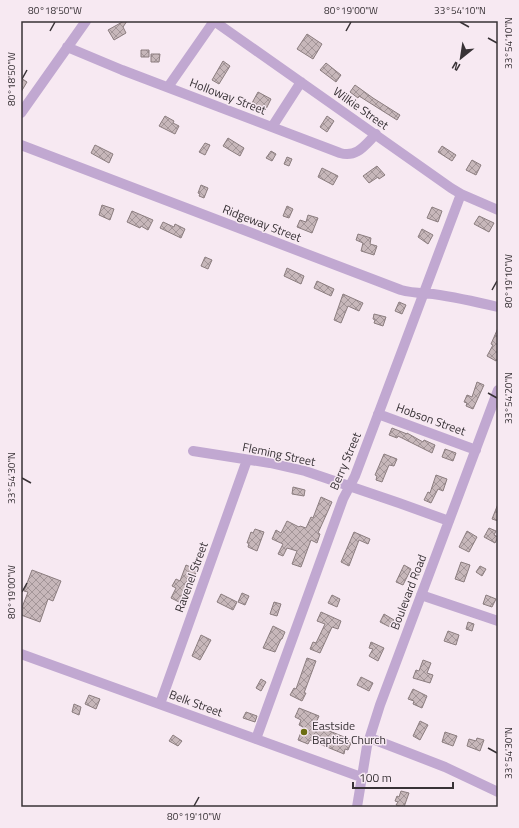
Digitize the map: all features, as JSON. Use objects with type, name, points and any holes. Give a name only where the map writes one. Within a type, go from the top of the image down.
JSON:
[{"type":"street","points":[[21,113],[86,21]]},
{"type":"street","points":[[168,88],[214,21]]},
{"type":"street","name":"Wilkie Street","points":[[214,21],[461,194],[498,210]]},
{"type":"street","name":"Holloway Street","points":[[67,47],[168,88],[340,153],[348,155],[359,151],[376,134]]},
{"type":"street","points":[[272,127],[301,82]]},
{"type":"street","name":"Ridgeway Street","points":[[21,145],[388,285],[413,293],[458,299],[498,307]]},
{"type":"street","name":"Berry Street","points":[[256,739],[343,499],[355,476],[461,194]]},
{"type":"street","name":"Boulevard Road","points":[[357,807],[361,777],[370,738],[380,705],[498,390]]},
{"type":"street","name":"Hobson Street","points":[[378,414],[476,450]]},
{"type":"street","name":"Fleming Street","points":[[193,451],[294,468],[449,521]]},
{"type":"street","name":"Ravenel Street","points":[[160,704],[247,460]]},
{"type":"street","points":[[421,595],[498,622]]},
{"type":"street","name":"Belk Street","points":[[21,654],[361,777]]},
{"type":"street","points":[[370,738],[445,767],[498,792]]},
{"type":"building","points":[[124,21],[127,21],[123,27],[126,33],[114,40],[108,30]]},
{"type":"building","points":[[307,34],[322,44],[313,59],[297,49]]},
{"type":"building","points":[[141,50],[149,50],[149,57],[141,57]]},
{"type":"building","points":[[151,54],[160,54],[159,62],[151,62]]},
{"type":"building","points":[[223,61],[230,66],[219,84],[212,80]]},
{"type":"building","points":[[326,63],[341,75],[336,82],[320,70]]},
{"type":"building","points":[[21,78],[27,82],[21,92]]},
{"type":"building","points":[[355,85],[400,115],[397,120],[350,92]]},
{"type":"building","points":[[258,92],[271,99],[265,111],[252,103]]},
{"type":"building","points":[[165,116],[179,126],[175,134],[159,126]]},
{"type":"building","points":[[327,116],[334,121],[327,132],[320,127]]},
{"type":"building","points":[[228,138],[244,148],[240,156],[223,146]]},
{"type":"building","points":[[205,143],[210,145],[205,155],[199,152]]},
{"type":"building","points":[[95,145],[113,154],[109,163],[91,153]]},
{"type":"building","points":[[442,146],[456,155],[452,161],[438,152]]},
{"type":"building","points":[[271,151],[276,154],[272,161],[266,158]]},
{"type":"building","points":[[287,157],[292,159],[289,166],[284,164]]},
{"type":"building","points":[[472,160],[481,165],[476,175],[466,170]]},
{"type":"building","points":[[377,166],[385,175],[379,179],[378,177],[369,183],[363,176]]},
{"type":"building","points":[[322,168],[338,176],[333,185],[318,177]]},
{"type":"building","points":[[201,185],[208,188],[204,198],[199,196],[200,194],[198,193]]},
{"type":"building","points":[[102,205],[114,209],[110,220],[99,215]]},
{"type":"building","points":[[287,206],[293,209],[289,218],[283,216]]},
{"type":"building","points":[[432,207],[442,211],[438,222],[427,218]]},
{"type":"building","points":[[132,211],[153,220],[148,230],[141,226],[140,228],[127,222]]},
{"type":"building","points":[[308,215],[318,218],[312,233],[297,227],[300,220],[306,222]]},
{"type":"building","points":[[479,216],[494,223],[489,232],[474,224]]},
{"type":"building","points":[[163,222],[174,227],[175,224],[185,229],[181,238],[160,228]]},
{"type":"building","points":[[422,229],[433,235],[428,244],[418,237]]},
{"type":"building","points":[[358,234],[371,238],[370,244],[377,246],[374,255],[361,251],[363,243],[356,240]]},
{"type":"building","points":[[205,257],[212,260],[208,269],[201,266]]},
{"type":"building","points":[[287,268],[304,276],[301,284],[284,276]]},
{"type":"building","points":[[317,281],[334,289],[331,296],[314,288]]},
{"type":"building","points":[[343,294],[363,303],[359,311],[348,306],[341,323],[334,320]]},
{"type":"building","points":[[399,302],[406,305],[402,314],[395,311]]},
{"type":"building","points":[[374,314],[386,317],[383,326],[374,323]]},
{"type":"building","points":[[498,328],[498,358],[496,361],[487,356],[493,345],[491,344]]},
{"type":"building","points":[[477,382],[484,385],[473,409],[466,406],[467,403],[464,402],[467,395],[472,397]]},
{"type":"building","points":[[392,428],[407,433],[423,442],[424,440],[435,445],[432,453],[398,436],[397,438],[389,435]]},
{"type":"building","points":[[445,449],[456,453],[453,461],[442,457]]},
{"type":"building","points":[[384,454],[397,459],[394,466],[389,465],[382,482],[376,480],[377,476],[375,475]]},
{"type":"building","points":[[436,475],[447,479],[443,491],[438,489],[431,503],[424,500],[428,492],[430,493]]},
{"type":"building","points":[[293,487],[305,490],[304,496],[292,494]]},
{"type":"building","points":[[321,497],[332,502],[318,533],[320,534],[317,543],[311,540],[301,567],[292,564],[297,551],[287,548],[283,556],[278,554],[283,544],[272,539],[276,530],[281,533],[287,521],[299,527],[306,528],[311,517],[313,518]]},
{"type":"building","points":[[498,504],[498,521],[492,519]]},
{"type":"building","points":[[489,528],[496,531],[494,535],[498,537],[495,543],[484,537]]},
{"type":"building","points":[[255,529],[264,532],[257,551],[248,547],[249,543],[247,543],[251,532],[253,533]]},
{"type":"building","points":[[467,531],[477,537],[469,552],[459,547]]},
{"type":"building","points":[[354,532],[370,539],[368,544],[359,540],[349,566],[341,562]]},
{"type":"building","points":[[461,562],[470,565],[464,582],[455,579]]},
{"type":"building","points":[[186,565],[197,570],[194,578],[192,577],[179,602],[171,598],[176,588],[172,586],[176,579],[180,581]]},
{"type":"building","points":[[404,565],[411,569],[403,585],[396,582]]},
{"type":"building","points":[[480,566],[486,569],[482,576],[476,572]]},
{"type":"building","points":[[32,570],[61,581],[53,601],[48,599],[40,622],[21,615],[21,610],[28,592],[24,591]]},
{"type":"building","points":[[242,593],[249,596],[245,605],[238,602]]},
{"type":"building","points":[[221,594],[237,602],[233,610],[217,602]]},
{"type":"building","points":[[332,595],[340,599],[337,607],[328,603]]},
{"type":"building","points":[[486,595],[496,599],[492,607],[483,604]]},
{"type":"building","points":[[274,602],[281,604],[277,616],[270,614]]},
{"type":"building","points":[[321,612],[341,621],[338,629],[332,627],[320,653],[310,649],[313,642],[316,643],[325,624],[317,621]]},
{"type":"building","points":[[384,614],[394,620],[390,627],[380,622]]},
{"type":"building","points":[[468,622],[474,624],[472,631],[466,629]]},
{"type":"building","points":[[273,626],[285,632],[275,652],[263,648]]},
{"type":"building","points":[[448,631],[459,635],[456,645],[444,641]]},
{"type":"building","points":[[201,635],[211,640],[200,660],[192,656]]},
{"type":"building","points":[[371,642],[384,648],[378,661],[369,656],[373,649],[369,648]]},
{"type":"building","points":[[307,658],[316,661],[302,701],[290,695],[294,688],[296,689]]},
{"type":"building","points":[[423,660],[431,663],[427,673],[433,675],[430,683],[413,678],[416,670],[419,671]]},
{"type":"building","points":[[361,677],[373,683],[369,691],[357,685]]},
{"type":"building","points":[[261,679],[266,682],[261,691],[256,688]]},
{"type":"building","points":[[413,689],[427,696],[422,708],[413,704],[414,701],[408,699]]},
{"type":"building","points":[[89,695],[100,699],[96,709],[85,704]]},
{"type":"building","points":[[74,704],[81,707],[79,715],[72,712]]},
{"type":"building","points":[[299,708],[319,716],[315,725],[349,739],[348,742],[351,743],[348,750],[345,749],[344,754],[310,740],[308,744],[298,740],[303,727],[299,725],[301,720],[295,717]]},
{"type":"building","points":[[246,712],[257,716],[255,722],[243,718]]},
{"type":"building","points":[[420,721],[428,725],[420,740],[413,736]]},
{"type":"building","points":[[445,732],[457,736],[453,746],[442,742]]},
{"type":"building","points":[[173,735],[182,741],[178,746],[169,741]]},
{"type":"building","points":[[477,738],[484,740],[480,751],[467,746],[469,739],[476,741]]},
{"type":"building","points":[[401,791],[409,793],[404,807],[396,805],[398,802],[395,801],[397,796],[399,797]]},
{"type":"place","name":"Eastside Baptist Church","points":[[304,732]]}]
